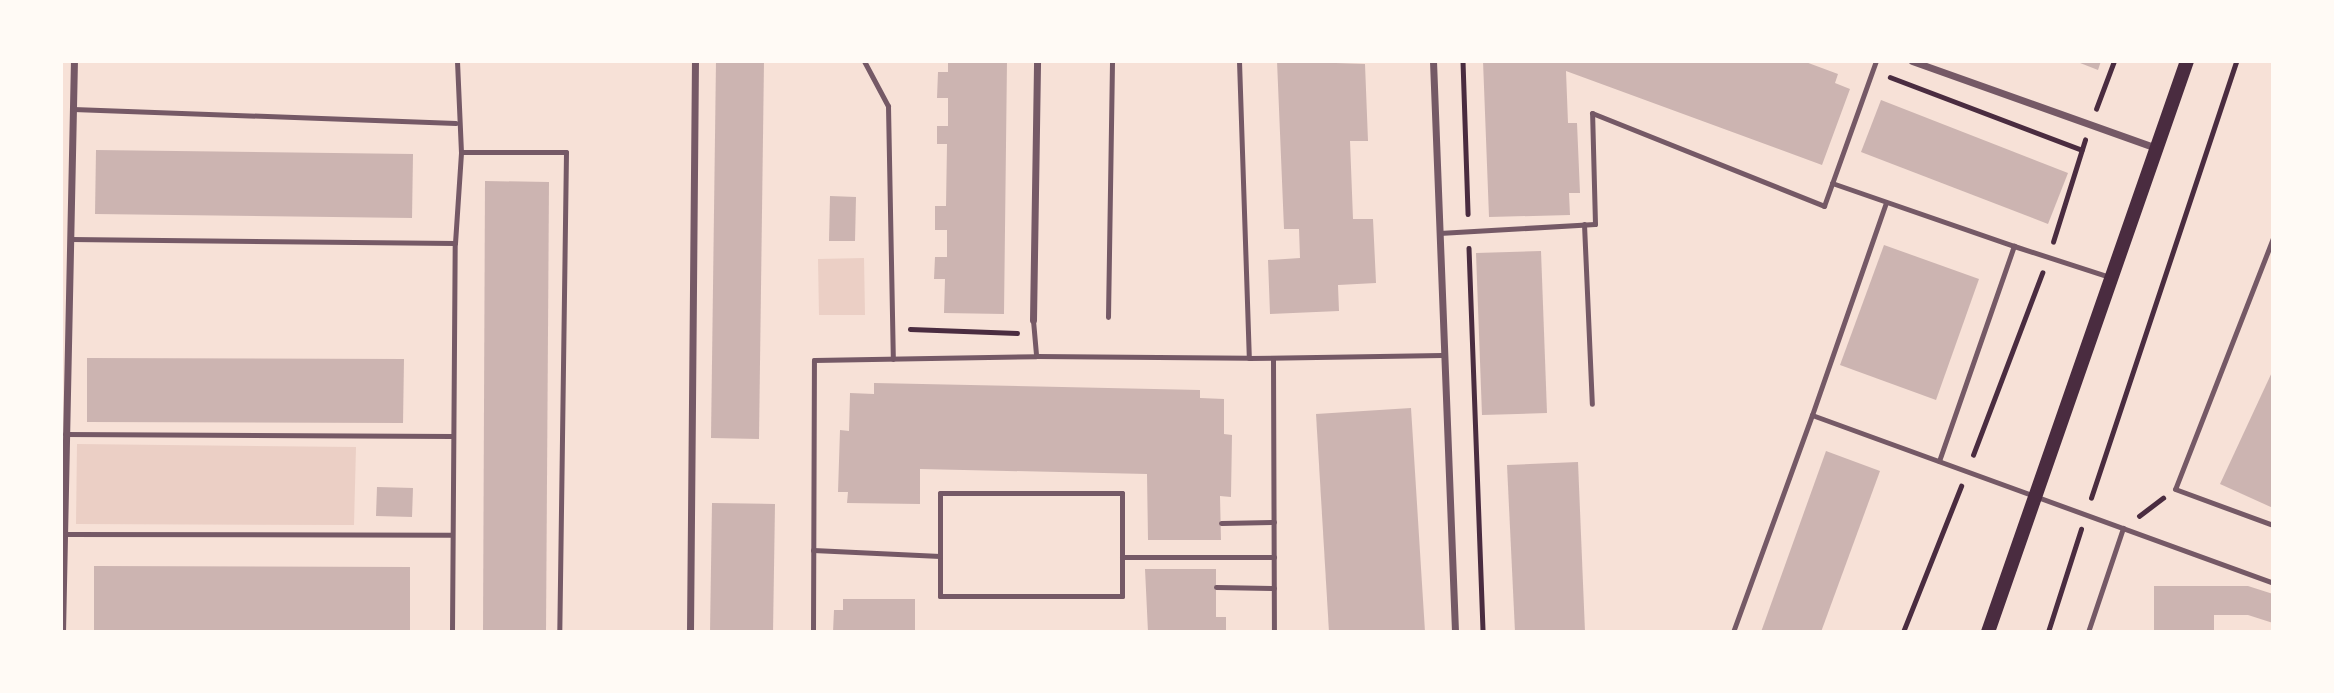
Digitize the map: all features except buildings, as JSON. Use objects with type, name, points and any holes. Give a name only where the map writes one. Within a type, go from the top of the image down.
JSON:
[{"type":"main road","points":[[1987,632],[2033,494],[2187,61]]},
{"type":"street","points":[[62,632],[74,61]]},
{"type":"street","points":[[690,632],[695,61]]},
{"type":"street","points":[[1033,320],[1037,61]]},
{"type":"street","points":[[1433,61],[1442,355],[1455,632]]},
{"type":"street","points":[[1912,61],[2156,148]]},
{"type":"lane","points":[[452,632],[455,243],[461,152],[456,123],[457,61]]},
{"type":"lane","points":[[864,61],[888,106],[892,359]]},
{"type":"lane","points":[[1108,317],[1112,61]]},
{"type":"lane","points":[[1239,61],[1249,358]]},
{"type":"lane","points":[[1439,233],[1595,224],[1592,113],[1824,206],[1876,61]]},
{"type":"lane","points":[[73,109],[456,123]]},
{"type":"lane","points":[[461,152],[566,152],[559,632]]},
{"type":"lane","points":[[1832,183],[2110,277]]},
{"type":"lane","points":[[1732,632],[1812,415],[1886,202]]},
{"type":"lane","points":[[1584,224],[1592,404]]},
{"type":"lane","points":[[2273,238],[2175,489],[2273,525]]},
{"type":"lane","points":[[70,239],[455,243]]},
{"type":"lane","points":[[1939,461],[2014,246]]},
{"type":"lane","points":[[1033,320],[1036,356]]},
{"type":"lane","points":[[813,632],[814,360],[1036,356],[1273,359],[1442,355]]},
{"type":"lane","points":[[1273,359],[1274,632]]},
{"type":"lane","points":[[1812,415],[2273,583]]},
{"type":"lane","points":[[65,434],[453,436]]},
{"type":"lane","points":[[940,493],[1122,493],[1122,596],[940,596],[940,556],[940,493]]},
{"type":"lane","points":[[1221,523],[1274,522]]},
{"type":"lane","points":[[2088,632],[2123,528]]},
{"type":"lane","points":[[63,534],[452,536]]},
{"type":"lane","points":[[813,550],[940,556]]},
{"type":"lane","points":[[1122,557],[1274,557]]},
{"type":"lane","points":[[1216,586],[1274,588]]},
{"type":"path","points":[[1463,61],[1483,632]]},
{"type":"path","points":[[1903,632],[2048,257],[2089,126],[2114,61]]},
{"type":"path","points":[[2048,632],[2236,61]]},
{"type":"path","points":[[1873,70],[2082,150]]},
{"type":"path","points":[[891,309],[905,328],[1022,334],[1033,320]]},
{"type":"path","points":[[2123,528],[2175,489]]},
{"type":"shaded area","points":[[864,258],[865,315],[819,315],[818,259]]},
{"type":"shaded area","points":[[77,444],[356,447],[354,525],[76,524]]}]
